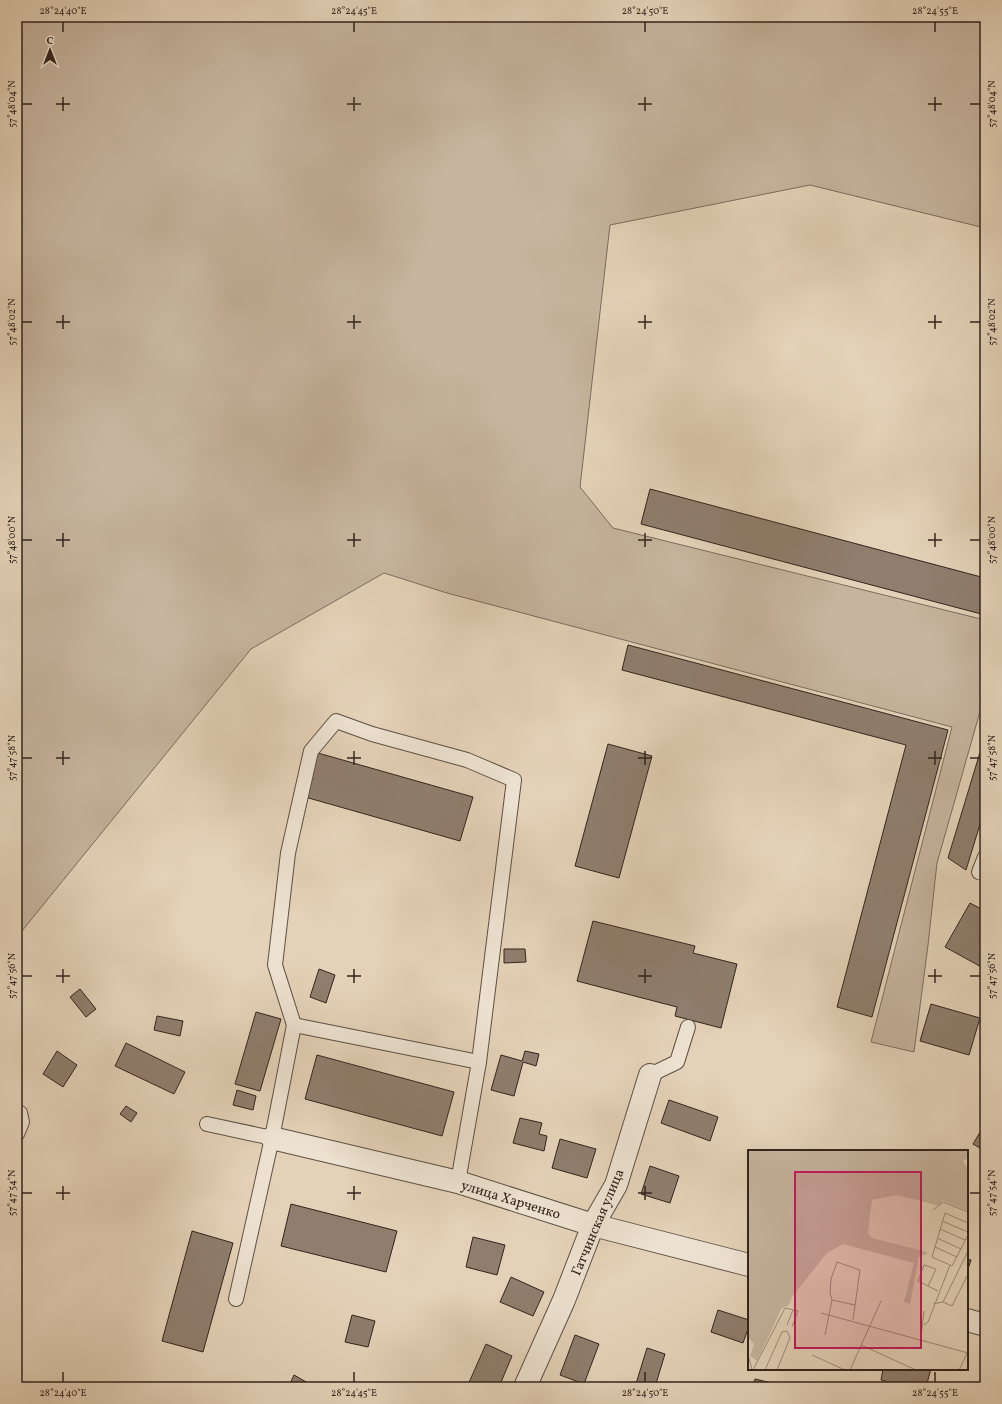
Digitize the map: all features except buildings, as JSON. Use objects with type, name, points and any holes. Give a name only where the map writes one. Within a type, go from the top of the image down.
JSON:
[{"type":"street","name":"Гатчинская улица","points":[[527,1387],[564,1300],[593,1224],[616,1185],[650,1075]]},
{"type":"street","name":"улица Харченко","points":[[272,1138],[458,1182],[593,1224],[748,1264]]},
{"type":"street","points":[[968,1320],[985,1325]]},
{"type":"lane","points":[[236,1299],[272,1138],[294,1025],[275,965],[288,853],[311,751],[336,721],[372,734],[467,760],[514,780],[478,1062],[458,1182]]},
{"type":"lane","points":[[985,857],[979,872],[985,874]]},
{"type":"lane","points":[[294,1025],[478,1062]]},
{"type":"lane","points":[[650,1075],[677,1062],[688,1027]]},
{"type":"lane","points":[[17,1112],[20,1113],[22,1122],[17,1134]]},
{"type":"lane","points":[[208,1124],[272,1138]]},
{"type":"shaded area","points":[[17,17],[985,17],[985,228],[810,185],[610,225],[580,487],[613,528],[985,620],[985,694],[937,863],[914,1052],[871,1042],[952,727],[447,593],[384,573],[251,649],[17,937]]}]
